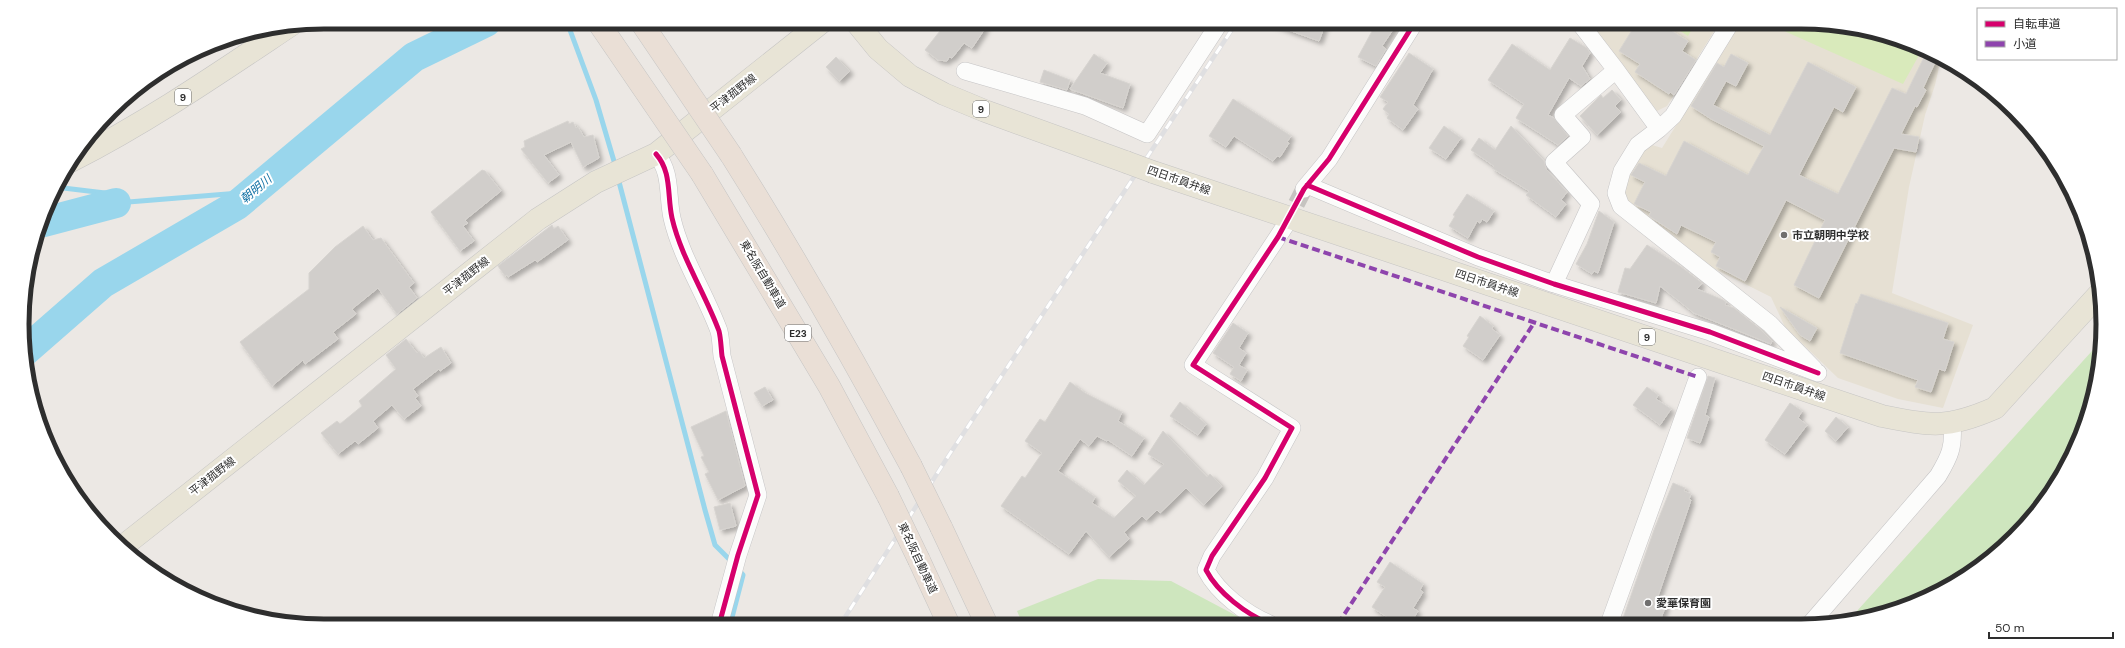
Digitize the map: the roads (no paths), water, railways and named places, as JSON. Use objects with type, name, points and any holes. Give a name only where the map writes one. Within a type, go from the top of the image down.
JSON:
[{"type":"highway","name":"東名阪自動車道","points":[[603,29],[702,174],[830,386],[888,496],[946,619]]},
{"type":"highway","points":[[646,29],[731,155],[790,249],[911,466],[984,619]]},
{"type":"main road","name":"平津菰野線","points":[[126,544],[538,219],[596,182],[656,154],[813,29]]},
{"type":"main road","name":"四日市員弁線","points":[[862,29],[878,49],[910,76],[944,94],[985,111],[1153,172],[1818,384],[1882,416],[1926,425],[1952,424],[1974,418],[1996,408],[2094,299]]},
{"type":"main road","name":"9","points":[[82,155],[107,143],[182,98],[279,33]]},
{"type":"street","points":[[964,71],[1085,106],[1147,134],[1215,29]]},
{"type":"street","points":[[1411,29],[1329,159],[1306,187],[1434,240],[1554,284],[1710,332],[1818,384]]},
{"type":"street","points":[[1584,29],[1616,70],[1659,129]]},
{"type":"street","points":[[1727,29],[1673,116],[1638,145],[1622,171],[1616,192],[1621,206],[1770,324],[1818,384]]},
{"type":"street","points":[[1554,284],[1591,204],[1554,162],[1582,137],[1563,115],[1616,70]]},
{"type":"street","points":[[656,154],[663,162],[667,174],[672,219],[719,332],[722,356],[758,495],[738,555],[721,619]]},
{"type":"street","points":[[1258,619],[1213,583],[1206,570],[1212,556],[1265,478],[1292,428],[1193,365],[1285,226]]},
{"type":"street","points":[[1611,619],[1698,377]]},
{"type":"street","points":[[1816,618],[1938,476],[1950,455],[1953,440],[1952,424]]},
{"type":"waterway","name":"朝明川","points":[[30,346],[103,283],[237,205],[414,57],[472,29]]},
{"type":"waterway","points":[[570,29],[596,100],[616,168]]},
{"type":"waterway","points":[[618,178],[715,545],[732,562]]},
{"type":"waterway","points":[[62,188],[105,193],[116,203],[252,192]]},
{"type":"waterway","points":[[48,221],[116,203]]},
{"type":"waterway","points":[[732,619],[743,575],[737,568]]},
{"type":"tunnel","points":[[1285,226],[1304,189]]},
{"type":"railway","points":[[844,619],[949,455],[1232,29]]},
{"type":"place","name":"市立朝明中学校","points":[[1784,235]]},
{"type":"place","name":"愛華保育園","points":[[1648,603]]}]
